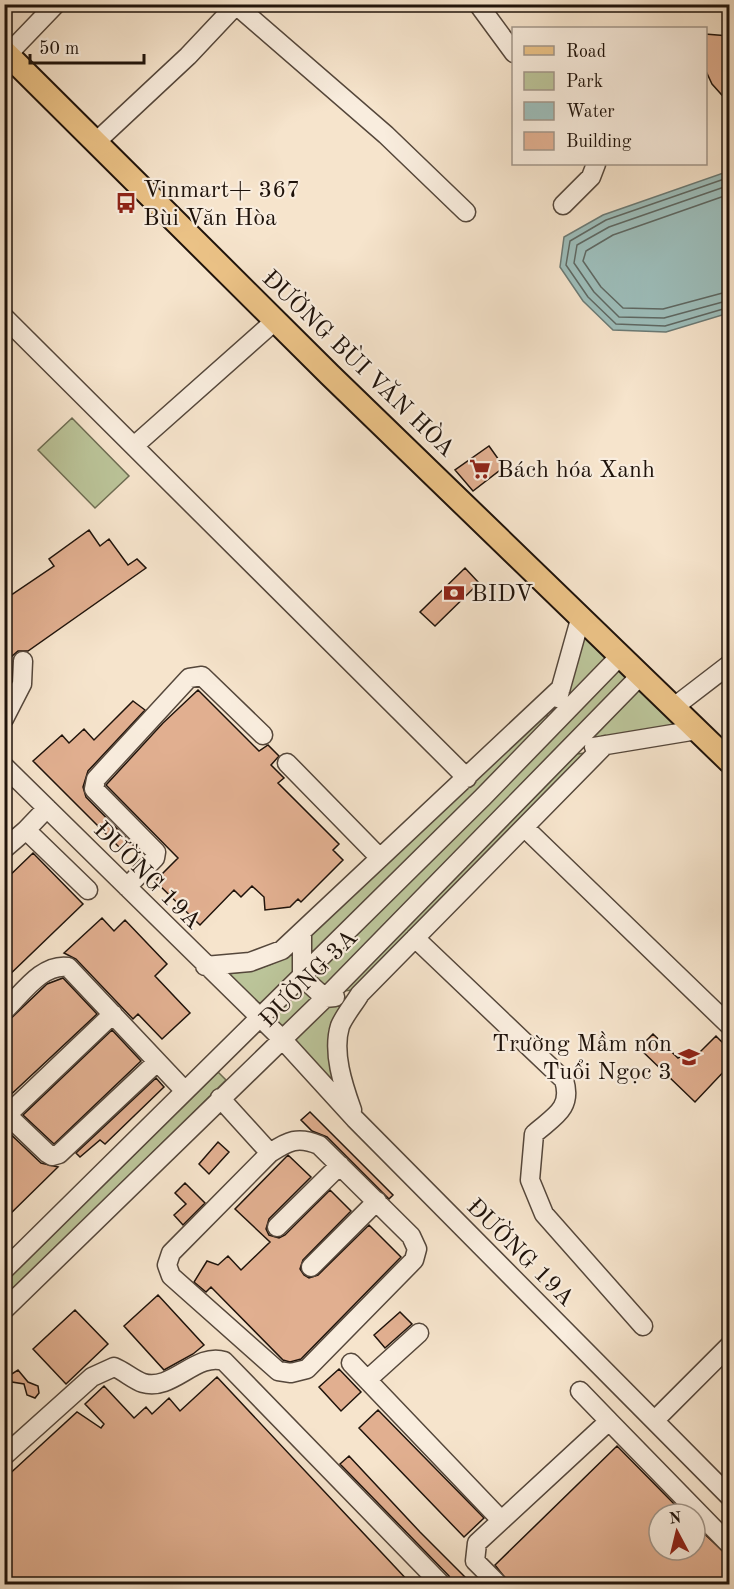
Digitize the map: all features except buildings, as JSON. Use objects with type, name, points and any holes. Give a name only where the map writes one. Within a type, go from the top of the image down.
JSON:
[{"type":"main road","name":"ĐƯỜNG BÙI VĂN HÒA","points":[[6,52],[276,320],[729,762]]},
{"type":"street","points":[[6,52],[56,4]]},
{"type":"street","points":[[478,4],[512,52]]},
{"type":"street","points":[[97,141],[188,56],[237,5],[356,108],[466,212]]},
{"type":"street","points":[[563,205],[591,177],[596,165]]},
{"type":"street","points":[[4,316],[467,778]]},
{"type":"street","points":[[134,446],[276,320]]},
{"type":"street","points":[[548,731],[581,616]]},
{"type":"street","name":"ĐƯỜNG 3A","points":[[4,1270],[548,731],[621,655]]},
{"type":"street","points":[[4,719],[22,684],[23,661]]},
{"type":"street","points":[[674,707],[729,664]]},
{"type":"street","name":"ĐƯỜNG 3A","points":[[4,1310],[324,998],[641,675]]},
{"type":"street","points":[[127,887],[155,858],[156,852],[94,789],[96,779],[189,678],[196,676],[202,676],[263,735]]},
{"type":"street","name":"ĐƯỜNG 3A","points":[[206,966],[250,962],[282,950],[561,688]]},
{"type":"street","points":[[569,750],[697,730]]},
{"type":"street","name":"ĐƯỜNG 3A","points":[[355,1119],[344,1087],[338,1053],[340,1026],[360,994],[605,745]]},
{"type":"street","points":[[287,763],[380,858]]},
{"type":"street","name":"ĐƯỜNG 19A","points":[[4,766],[258,1019],[282,1039],[355,1119],[729,1497]]},
{"type":"street","points":[[4,849],[47,808]]},
{"type":"street","points":[[525,828],[729,1026]]},
{"type":"street","points":[[26,830],[88,890]]},
{"type":"street","points":[[302,932],[302,976],[324,998],[360,994]]},
{"type":"street","points":[[415,938],[564,1080],[568,1094],[565,1106],[534,1134],[530,1180],[544,1214],[643,1326]]},
{"type":"street","points":[[4,1011],[45,972],[56,966],[68,968],[185,1091]]},
{"type":"street","points":[[113,1014],[6,1114],[47,1153],[52,1156],[59,1154],[157,1062]]},
{"type":"street","points":[[220,1098],[270,1153]]},
{"type":"street","points":[[306,1139],[319,1145],[411,1236],[417,1249],[414,1260],[307,1369],[291,1373],[278,1371],[171,1276],[167,1265],[171,1253],[270,1153],[290,1140],[306,1139]]},
{"type":"street","points":[[277,1227],[340,1165]]},
{"type":"street","points":[[311,1267],[377,1201]]},
{"type":"street","points":[[367,1380],[419,1333]]},
{"type":"street","points":[[655,1420],[729,1345]]},
{"type":"street","points":[[4,1456],[92,1377],[104,1370],[114,1367],[144,1383],[167,1381],[204,1360],[215,1358],[224,1361],[441,1584]]},
{"type":"street","points":[[351,1363],[501,1520]]},
{"type":"street","points":[[580,1391],[729,1545]]},
{"type":"street","points":[[498,1584],[475,1561],[477,1543],[609,1421]]},
{"type":"green space","points":[[72,418],[129,476],[95,508],[38,450]]},
{"type":"green space","points":[[586,633],[608,655],[561,706],[569,691]]},
{"type":"green space","points":[[621,668],[628,675],[322,988],[312,979]]},
{"type":"green space","points":[[641,688],[679,725],[589,742]]},
{"type":"green space","points":[[548,712],[546,721],[306,961],[306,939]]},
{"type":"green space","points":[[585,753],[353,990],[343,991],[577,754]]},
{"type":"green space","points":[[295,949],[297,970],[253,1013],[217,975],[249,971],[269,965]]},
{"type":"green space","points":[[305,986],[315,995],[274,1035],[265,1025]]},
{"type":"green space","points":[[346,1001],[332,1022],[329,1050],[335,1090],[288,1046],[332,1002]]},
{"type":"green space","points":[[218,1072],[226,1080],[5,1298],[5,1282]]},
{"type":"water","points":[[729,171],[729,313],[666,332],[613,330],[583,301],[560,267],[564,237],[603,215]]},
{"type":"place","name":"Vinmart+ 367 Bùi Văn Hòa","points":[[126,203]]},
{"type":"place","name":"Bách hóa Xanh","points":[[480,469]]},
{"type":"place","name":"BIDV","points":[[454,593]]},
{"type":"place","name":"Trường Mầm non Tuổi Ngọc 3","points":[[689,1057]]}]
